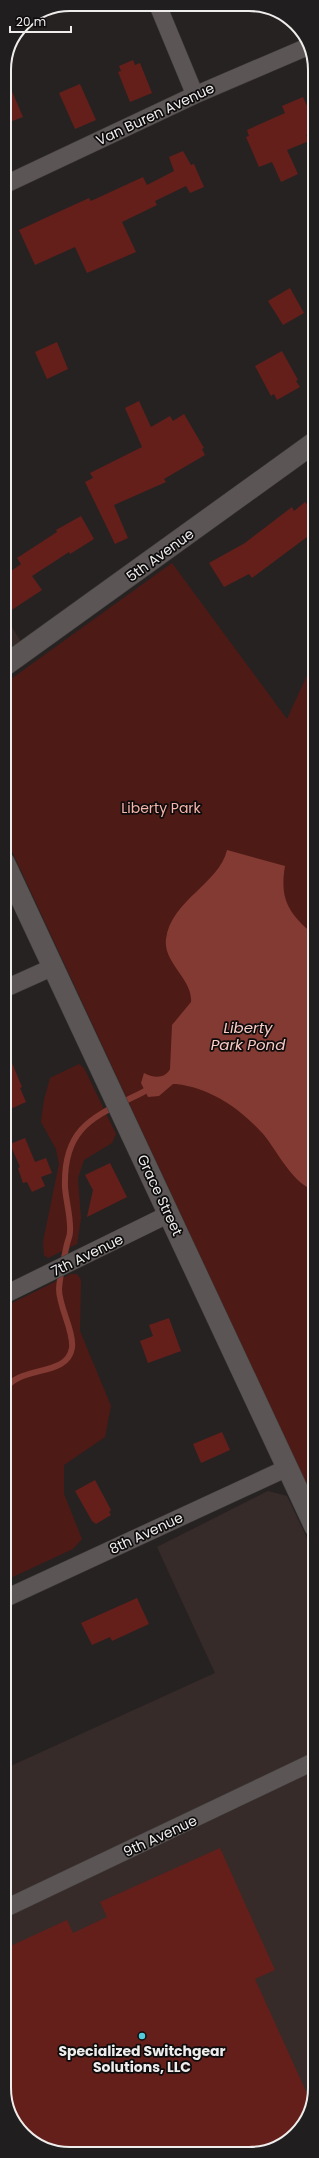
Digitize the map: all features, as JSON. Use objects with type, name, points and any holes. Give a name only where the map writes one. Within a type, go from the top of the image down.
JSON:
[{"type":"street","points":[[160,11],[195,95]]},
{"type":"street","name":"Van Buren Avenue","points":[[11,182],[195,95],[303,49]]},
{"type":"street","name":"5th Avenue","points":[[11,661],[308,447]]},
{"type":"street","name":"Grace Street","points":[[11,877],[308,1512]]},
{"type":"street","points":[[11,986],[53,967]]},
{"type":"street","name":"7th Avenue","points":[[11,1291],[169,1214]]},
{"type":"street","name":"8th Avenue","points":[[11,1596],[287,1468]]},
{"type":"street","name":"9th Avenue","points":[[11,1906],[308,1764]]},
{"type":"shaded area","points":[[11,626],[21,642],[11,648]]},
{"type":"shaded area","points":[[268,1491],[287,1496],[308,1540],[308,2088],[307,2099],[298,2121],[285,2135],[264,2145],[252,2147],[225,2147],[11,2094],[11,1766],[215,1673],[157,1547]]},
{"type":"green space","name":"Liberty Park","points":[[172,563],[287,719],[308,673],[308,1488],[11,849],[11,679]]},
{"type":"green space","points":[[79,1064],[84,1068],[116,1134],[112,1143],[84,1160],[78,1178],[81,1218],[77,1244],[48,1258],[44,1255],[43,1242],[59,1164],[56,1149],[41,1122],[44,1100],[50,1078]]},
{"type":"green space","points":[[71,1274],[77,1274],[81,1280],[80,1331],[111,1406],[105,1437],[64,1465],[64,1494],[82,1539],[73,1549],[11,1578],[11,1304]]},
{"type":"water","name":"Liberty Park Pond","points":[[227,850],[285,866],[285,898],[293,913],[308,929],[308,1187],[300,1182],[286,1167],[264,1135],[235,1108],[224,1101],[201,1090],[176,1084],[173,1084],[159,1096],[148,1097],[141,1083],[144,1073],[158,1077],[165,1075],[170,1069],[172,1025],[191,1002],[188,986],[173,963],[166,948],[166,939],[170,925],[185,903],[206,883],[222,862]]},
{"type":"building","points":[[133,60],[135,65],[140,63],[152,93],[130,102],[118,72],[121,71],[119,66]]},
{"type":"building","points":[[80,84],[96,120],[75,129],[59,93]]},
{"type":"building","points":[[11,89],[23,117],[11,121]]},
{"type":"building","points":[[303,97],[308,108],[308,134],[306,135],[308,141],[287,150],[298,174],[281,182],[272,162],[259,167],[246,137],[249,136],[247,130],[285,113],[282,106]]},
{"type":"building","points":[[183,151],[191,165],[194,164],[204,187],[190,193],[186,186],[155,201],[157,205],[122,222],[136,252],[87,273],[75,247],[35,265],[19,230],[89,198],[91,201],[143,177],[147,185],[174,171],[169,157]]},
{"type":"building","points":[[290,288],[304,313],[283,325],[268,301]]},
{"type":"building","points":[[57,342],[68,369],[47,379],[35,352]]},
{"type":"building","points":[[282,351],[298,380],[296,381],[300,387],[277,400],[274,394],[271,396],[255,366]]},
{"type":"building","points":[[139,401],[151,427],[170,416],[173,421],[184,414],[204,448],[202,449],[205,455],[164,479],[166,482],[114,505],[128,538],[115,544],[85,482],[93,478],[90,473],[142,447],[125,408]]},
{"type":"building","points":[[305,502],[308,506],[308,536],[252,578],[249,574],[224,587],[209,563],[245,543],[292,507],[294,511]]},
{"type":"building","points":[[81,516],[94,539],[70,554],[69,552],[32,576],[42,590],[11,610],[11,571],[21,564],[17,558],[57,532],[56,530]]},
{"type":"building","points":[[11,1061],[22,1087],[20,1088],[26,1102],[11,1109]]},
{"type":"building","points":[[25,1138],[35,1162],[46,1158],[52,1173],[41,1177],[45,1186],[32,1192],[27,1182],[23,1183],[18,1168],[20,1167],[11,1144]]},
{"type":"building","points":[[110,1163],[127,1197],[87,1217],[93,1190],[85,1175]]},
{"type":"building","points":[[169,1318],[181,1351],[148,1363],[140,1341],[153,1336],[149,1325]]},
{"type":"building","points":[[222,1432],[230,1450],[201,1463],[193,1444]]},
{"type":"building","points":[[95,1480],[111,1510],[109,1512],[111,1515],[96,1524],[92,1521],[75,1491]]},
{"type":"building","points":[[137,1598],[149,1624],[112,1641],[110,1637],[92,1645],[81,1623]]},
{"type":"building","name":"Specialized Switchgear Solutions, LLC","points":[[220,1848],[275,1970],[255,1979],[307,2094],[298,2121],[285,2135],[264,2145],[252,2147],[70,2147],[51,2144],[34,2135],[26,2127],[16,2110],[11,2091],[11,1946],[67,1920],[73,1933],[107,1917],[100,1902]]},
{"type":"waterway","points":[[11,1383],[20,1377],[61,1364],[68,1357],[72,1348],[71,1334],[61,1303],[59,1289],[62,1266],[70,1234],[70,1221],[65,1187],[66,1166],[70,1149],[77,1136],[86,1125],[98,1116],[145,1091]]},
{"type":"place","name":"Specialized Switchgear Solutions, LLC","points":[[142,2036]]}]
